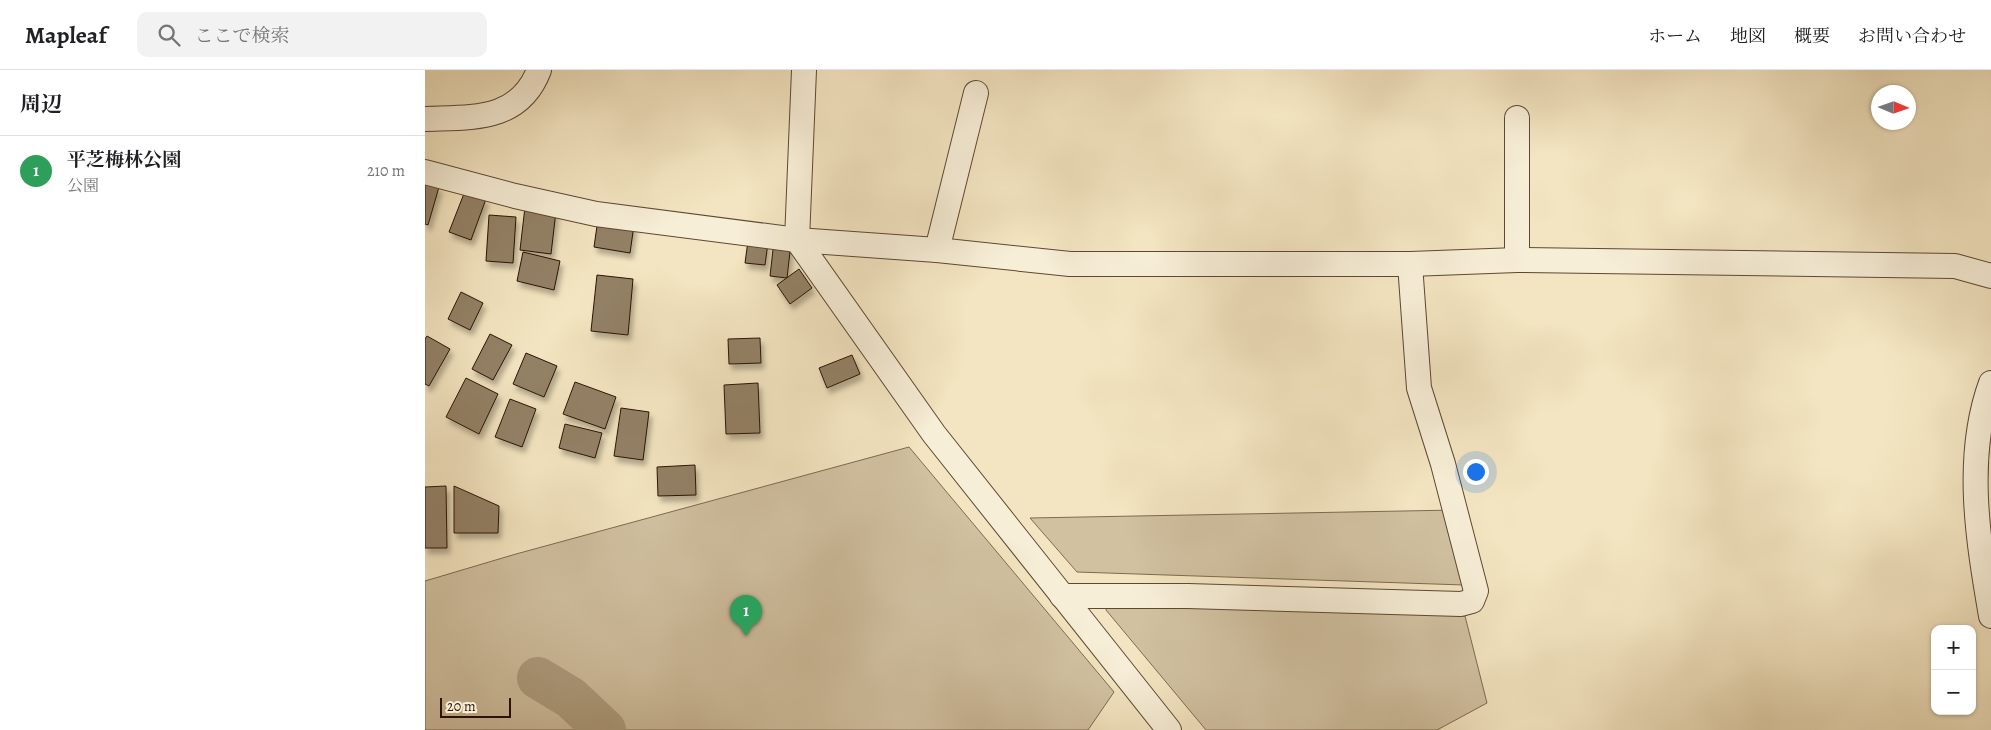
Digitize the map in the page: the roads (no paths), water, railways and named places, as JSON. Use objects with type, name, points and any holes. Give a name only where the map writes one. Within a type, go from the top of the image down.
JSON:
[{"type":"street","points":[[425,119],[477,116],[498,112],[516,104],[536,78],[539,70]]},
{"type":"street","points":[[804,70],[797,240],[934,434],[1169,730]]},
{"type":"street","points":[[937,250],[976,93]]},
{"type":"street","points":[[1517,118],[1517,260]]},
{"type":"street","points":[[425,172],[515,196],[596,214],[797,240],[937,250],[1070,264],[1410,264],[1517,260],[1955,266],[1991,276]]},
{"type":"street","points":[[1062,596],[1188,596],[1461,604],[1473,601],[1476,592],[1443,464],[1419,388],[1410,264]]},
{"type":"street","points":[[1991,383],[1980,422],[1975,456],[1982,561],[1991,616]]},
{"type":"waterway","points":[[538,678],[571,698],[605,730]]},
{"type":"place","name":"平芝梅林公園","points":[[746,636]]}]
